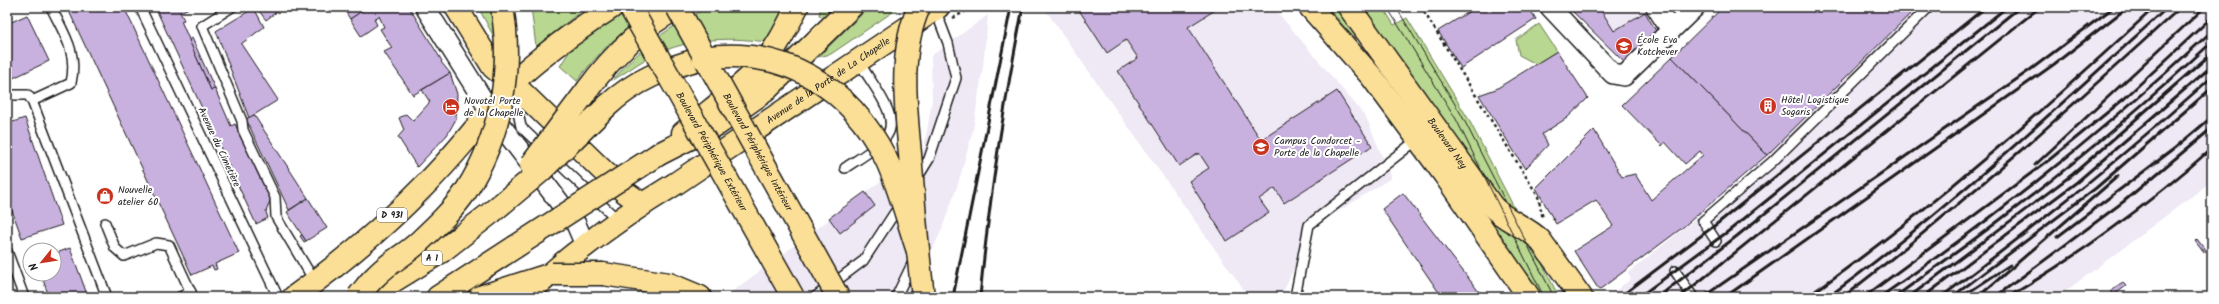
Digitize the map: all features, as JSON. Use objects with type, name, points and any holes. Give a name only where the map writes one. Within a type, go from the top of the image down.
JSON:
[{"type":"main road","points":[[456,7],[492,67],[512,83],[625,192],[629,209]]},
{"type":"main road","points":[[358,297],[376,275],[420,241],[450,211],[466,191],[490,146],[500,111],[506,74],[506,31],[502,7]]},
{"type":"main road","points":[[485,117],[512,83],[547,53],[612,7]]},
{"type":"main road","name":"Boulevard Périphérique Extérieur","points":[[626,7],[635,16],[793,297]]},
{"type":"main road","points":[[492,212],[561,128],[605,66],[633,38],[665,14],[678,7]]},
{"type":"main road","name":"Boulevard Périphérique Intérieur","points":[[678,7],[838,297]]},
{"type":"main road","points":[[659,154],[744,82],[762,64],[778,43],[797,7]]},
{"type":"main road","points":[[438,297],[659,154],[718,124],[765,91],[851,7]]},
{"type":"main road","name":"Boulevard Ney","points":[[1310,7],[1372,77],[1418,138],[1529,297]]},
{"type":"main road","name":"Boulevard Ney","points":[[1349,7],[1492,206],[1506,218],[1534,234],[1547,248],[1557,267],[1568,297]]},
{"type":"main road","points":[[923,297],[906,102],[905,70],[909,36],[933,12]]},
{"type":"main road","name":"Avenue de la Porte de La Chapelle","points":[[521,297],[539,286],[629,209],[933,12]]},
{"type":"main road","points":[[492,212],[537,175],[607,106],[629,88],[653,74],[703,58],[721,55],[748,55],[780,62],[816,80],[844,102],[865,125],[887,161],[918,251]]},
{"type":"main road","name":"D 931","points":[[294,297],[315,282],[423,187],[485,117]]},
{"type":"main road","name":"A 1","points":[[368,297],[442,251],[492,212]]},
{"type":"main road","name":"Boulevard Ney","points":[[1479,226],[1516,297]]},
{"type":"main road","name":"Boulevard Ney","points":[[1557,267],[1581,297]]},
{"type":"main road","points":[[480,297],[552,274],[603,274],[637,278],[669,284],[700,297]]},
{"type":"street","points":[[425,7],[485,117],[576,224],[577,253]]},
{"type":"street","points":[[1550,7],[1613,74],[1624,76],[1695,7]]},
{"type":"street","points":[[1656,7],[1671,30]]},
{"type":"lane","points":[[32,101],[71,83],[74,69],[73,54],[51,7]]},
{"type":"lane","name":"Avenue du Cimetière","points":[[140,7],[278,297]]},
{"type":"lane","points":[[232,7],[202,26],[242,121],[243,130],[275,197],[276,217],[315,282]]},
{"type":"lane","points":[[1716,240],[1703,221],[1772,162],[1929,7]]},
{"type":"lane","points":[[815,297],[863,261],[929,159],[956,78],[948,43],[933,12]]},
{"type":"lane","points":[[845,168],[886,138],[890,128],[889,111],[865,74],[859,61]]},
{"type":"lane","points":[[512,83],[530,116]]},
{"type":"lane","points":[[512,83],[521,127],[629,209]]},
{"type":"lane","points":[[7,95],[28,95],[32,101],[108,297]]},
{"type":"lane","points":[[548,132],[629,209]]},
{"type":"lane","points":[[1295,297],[1308,225],[1418,138]]},
{"type":"lane","points":[[896,297],[926,232],[924,221],[902,202]]},
{"type":"lane","points":[[105,223],[115,248],[124,256],[156,243],[169,245],[192,295],[180,297]]},
{"type":"lane","points":[[7,251],[24,297]]},
{"type":"lane","points":[[1675,271],[1693,297]]},
{"type":"path","points":[[933,12],[973,7]]},
{"type":"path","points":[[1421,7],[1538,196],[1545,226]]},
{"type":"shaded area","name":"Campus Condorcet - Porte de la Chapelle","points":[[1273,7],[1366,117],[1391,178],[1312,228],[1281,297],[1249,297],[1044,8]]},
{"type":"shaded area","name":"École Eva Kotchever","points":[[1568,7],[1641,7],[1656,31],[1624,62]]},
{"type":"shaded area","points":[[1723,7],[2212,7],[2212,181],[2058,297],[1607,297],[1631,279],[1628,273],[1738,185],[1768,155],[1672,57]]},
{"type":"shaded area","points":[[988,15],[983,66],[973,130],[958,184],[941,231],[911,297],[725,297],[924,149],[932,100],[931,56]]},
{"type":"green space","points":[[478,7],[491,7],[494,37]]},
{"type":"green space","points":[[531,7],[586,7],[536,47]]},
{"type":"green space","points":[[616,7],[659,7],[625,30],[604,49],[577,81],[560,66],[574,44]]},
{"type":"green space","points":[[709,7],[785,7],[775,28],[766,42],[720,39],[689,43],[660,52],[613,80],[623,68],[656,38]]},
{"type":"green space","points":[[821,7],[832,7],[822,17],[819,15]]},
{"type":"green space","points":[[869,7],[900,7],[831,54],[818,57]]},
{"type":"green space","points":[[1327,7],[1342,7],[1359,35],[1354,38]]},
{"type":"green space","points":[[1359,7],[1383,7],[1394,25],[1407,18],[1469,120],[1519,217],[1504,206]]},
{"type":"green space","points":[[1539,24],[1557,51],[1536,64],[1519,55],[1516,40]]},
{"type":"green space","points":[[1494,219],[1530,240],[1559,297],[1536,297],[1490,222]]},
{"type":"building","points":[[67,7],[124,7],[239,253],[215,264],[217,269],[214,270],[212,266],[192,275]]},
{"type":"building","points":[[155,7],[191,7],[180,12],[184,20],[181,21],[211,90],[215,89],[231,126],[235,124],[271,198],[266,212],[268,218],[256,224]]},
{"type":"building","points":[[256,7],[283,7],[266,20]]},
{"type":"building","points":[[351,7],[368,7],[350,19],[345,11]]},
{"type":"building","points":[[368,7],[409,7],[442,61],[441,62],[450,73],[413,95],[384,52],[392,48],[380,29],[384,27],[379,16],[374,19],[377,25],[361,36],[350,19]]},
{"type":"building","points":[[1077,7],[1220,7],[1188,27],[1261,140],[1337,91],[1372,146],[1284,203],[1275,188],[1259,199],[1269,213],[1227,241],[1189,181],[1209,168],[1199,153],[1179,166],[1118,71],[1138,58],[1126,40],[1107,53]]},
{"type":"building","points":[[1470,7],[1528,7],[1536,19],[1461,68],[1438,31],[1472,10]]},
{"type":"building","name":"École Eva Kotchever","points":[[1568,7],[1599,7],[1614,31],[1645,12],[1656,31],[1624,62]]},
{"type":"building","name":"Hôtel Logistique Sogaris","points":[[1723,7],[1917,7],[1767,155],[1672,57]]},
{"type":"building","points":[[254,8],[264,27],[241,44],[278,100],[249,118],[216,31]]},
{"type":"building","points":[[27,15],[49,61],[7,81],[7,24]]},
{"type":"building","points":[[192,38],[215,89],[211,90],[189,40]]},
{"type":"building","points":[[1557,51],[1588,98],[1567,118],[1542,134],[1548,145],[1525,169],[1479,95],[1496,89]]},
{"type":"building","points":[[1672,57],[1767,155],[1682,228],[1599,290],[1574,251],[1613,226],[1596,200],[1556,224],[1536,188],[1594,130],[1622,177],[1635,174],[1651,200],[1703,155],[1700,151],[1685,164],[1665,142],[1662,146],[1622,105]]},
{"type":"building","points":[[450,73],[457,94],[456,119],[447,135],[417,167],[398,137],[404,130],[399,118],[406,114],[413,121],[430,102],[422,90]]},
{"type":"building","points":[[254,115],[308,198],[289,210],[246,119]]},
{"type":"building","points":[[25,118],[62,225],[22,238],[7,197],[7,124]]},
{"type":"building","points":[[865,192],[875,206],[840,233],[829,218]]},
{"type":"building","points":[[1403,193],[1483,297],[1442,297],[1382,209]]},
{"type":"building","points":[[308,198],[327,228],[306,241],[287,212]]},
{"type":"building","points":[[302,235],[306,241],[304,242],[300,236]]},
{"type":"building","points":[[2197,239],[2206,251],[2204,253],[2195,241]]},
{"type":"building","points":[[70,248],[88,297],[49,297],[44,282],[62,282],[62,251]]},
{"type":"building","points":[[2123,283],[2126,286],[2114,295],[2111,291]]},
{"type":"tram line","points":[[1387,7],[1456,119],[1544,297]]},
{"type":"tram line","points":[[1396,7],[1461,114],[1554,297]]},
{"type":"railway","points":[[953,297],[1011,7]]},
{"type":"railway","points":[[980,297],[998,151],[1023,7]]},
{"type":"railway","points":[[1620,297],[1718,223],[1986,7]]},
{"type":"railway","points":[[1639,297],[1730,230],[2007,7]]},
{"type":"railway","points":[[1658,297],[1737,236],[2020,7]]},
{"type":"railway","points":[[1680,297],[2040,7]]},
{"type":"railway","points":[[1703,297],[2030,70],[2114,7]]},
{"type":"railway","points":[[1725,297],[2053,65],[2128,7]]},
{"type":"railway","points":[[1807,297],[1853,264],[1986,158],[2155,7]]},
{"type":"railway","points":[[1828,297],[1917,229],[1960,193],[2044,120],[2168,7]]},
{"type":"railway","points":[[1843,297],[1973,192],[2057,119],[2181,7]]},
{"type":"railway","points":[[2035,165],[2205,7]]},
{"type":"railway","points":[[1864,297],[2049,160],[2125,98],[2212,17]]},
{"type":"railway","points":[[1880,297],[1924,267],[2051,170],[2133,102],[2212,31]]},
{"type":"railway","points":[[1895,297],[2058,175],[2136,110],[2212,42]]},
{"type":"railway","points":[[1909,297],[2073,174],[2212,53]]},
{"type":"railway","points":[[1923,297],[2077,182],[2212,66]]},
{"type":"railway","points":[[1941,297],[2079,190],[2146,135],[2212,77]]},
{"type":"railway","points":[[1952,297],[2096,188],[2212,88]]},
{"type":"railway","points":[[2057,237],[2175,148],[2212,117]]},
{"type":"railway","points":[[1995,297],[2123,202],[2212,128]]},
{"type":"railway","points":[[2008,297],[2061,264],[2114,227],[2165,188],[2212,148]]},
{"type":"railway","points":[[1978,297],[2118,176]]},
{"type":"railway","points":[[1963,296],[2010,265]]},
{"type":"place","name":"École Eva Kotchever","points":[[1624,46]]},
{"type":"place","name":"Hôtel Logistique Sogaris","points":[[1768,106]]},
{"type":"place","name":"Novotel Porte de la Chapelle","points":[[451,107]]},
{"type":"place","name":"Campus Condorcet - Porte de la Chapelle","points":[[1261,147]]},
{"type":"place","name":"Nouvelle atelier 60","points":[[105,196]]}]
